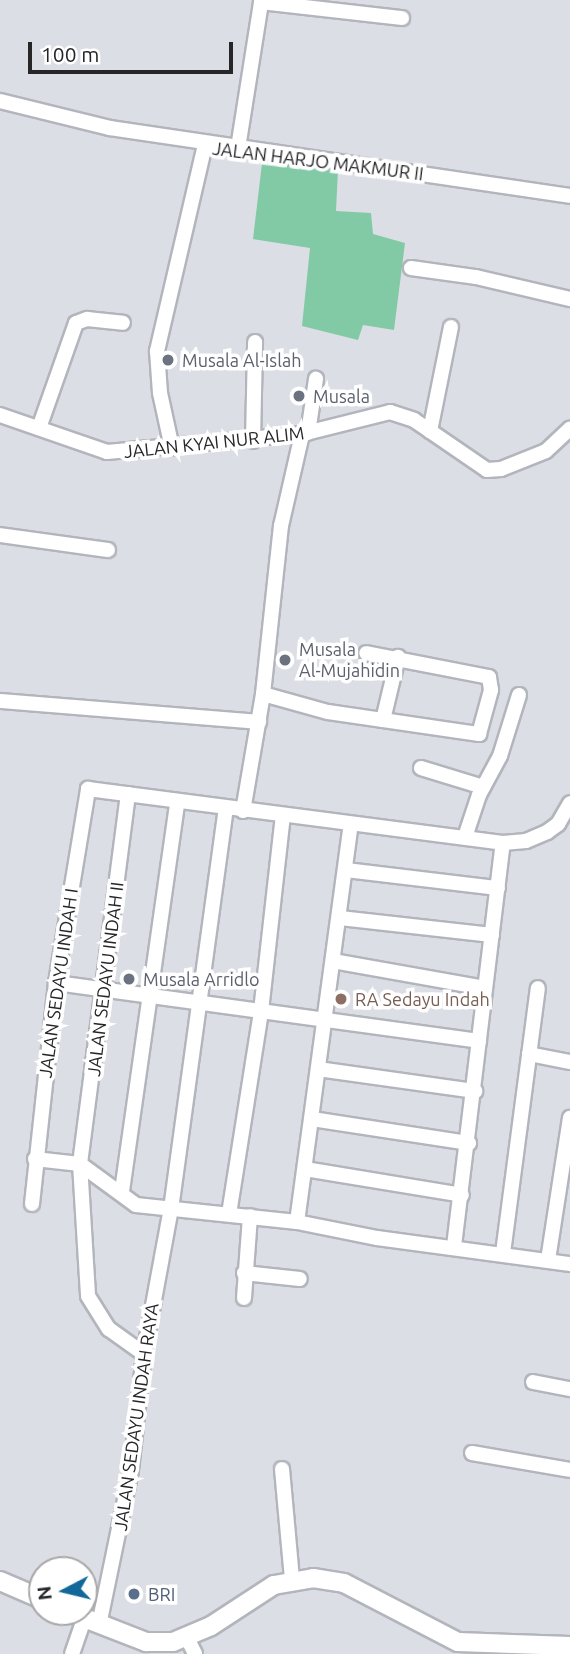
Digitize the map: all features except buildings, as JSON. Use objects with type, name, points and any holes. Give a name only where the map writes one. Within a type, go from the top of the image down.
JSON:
[{"type":"main road","points":[[98,1624],[146,1642],[191,1646],[292,1579],[344,1583],[458,1642],[570,1646]]},
{"type":"main road","points":[[0,1581],[28,1593]]},
{"type":"street","points":[[237,148],[261,2],[402,18]]},
{"type":"street","points":[[0,101],[110,128],[205,144]]},
{"type":"street","name":"JALAN HARJO MAKMUR II","points":[[172,448],[158,381],[157,351],[205,144],[570,196]]},
{"type":"street","points":[[411,268],[476,277],[570,299]]},
{"type":"street","points":[[39,428],[76,323],[87,319],[122,323]]},
{"type":"street","points":[[430,431],[451,327]]},
{"type":"street","points":[[253,441],[255,342]]},
{"type":"street","points":[[243,811],[263,694],[281,526],[316,379]]},
{"type":"street","name":"JALAN KYAI NUR ALIM","points":[[0,415],[107,452],[253,441],[305,433],[383,411],[430,431],[471,463],[494,470],[546,451],[570,429]]},
{"type":"street","points":[[0,535],[108,550]]},
{"type":"street","points":[[263,694],[328,712],[477,735],[491,690],[491,679],[486,675],[366,653]]},
{"type":"street","points":[[383,720],[398,657]]},
{"type":"street","points":[[465,837],[483,787],[500,756],[519,695]]},
{"type":"street","points":[[0,701],[258,722]]},
{"type":"street","points":[[421,768],[483,787]]},
{"type":"street","name":"JALAN SEDAYU INDAH I","points":[[32,1204],[56,983],[83,808],[88,789],[128,794]]},
{"type":"street","points":[[128,794],[177,803],[503,843],[526,841],[564,825],[570,803]]},
{"type":"street","name":"JALAN SEDAYU INDAH II","points":[[128,794],[80,1164],[88,1296],[109,1329],[144,1354]]},
{"type":"street","points":[[122,1191],[177,803]]},
{"type":"street","name":"JALAN SEDAYU INDAH RAYA","points":[[98,1575],[131,1470],[144,1354],[171,1209],[197,1001],[226,809]]},
{"type":"street","points":[[229,1214],[261,1011],[283,816]]},
{"type":"street","points":[[297,1222],[327,1019],[351,825]]},
{"type":"street","points":[[454,1246],[469,1143],[503,843]]},
{"type":"street","points":[[346,870],[498,888]]},
{"type":"street","points":[[340,918],[492,935]]},
{"type":"street","points":[[333,961],[485,988]]},
{"type":"street","points":[[56,983],[479,1041]]},
{"type":"street","points":[[503,1253],[538,988]]},
{"type":"street","points":[[529,1054],[570,1062]]},
{"type":"street","points":[[318,1069],[475,1091]]},
{"type":"street","points":[[548,1260],[570,1118]]},
{"type":"street","points":[[312,1119],[469,1143]]},
{"type":"street","points":[[35,1159],[80,1164],[122,1191],[136,1205],[297,1222],[377,1238],[454,1246],[570,1264]]},
{"type":"street","points":[[304,1169],[462,1195]]},
{"type":"street","points":[[244,1298],[250,1216]]},
{"type":"street","points":[[244,1273],[300,1279]]},
{"type":"street","points":[[533,1382],[570,1389]]},
{"type":"street","points":[[472,1453],[570,1470]]},
{"type":"street","points":[[282,1469],[292,1579]]},
{"type":"street","name":"JALAN SEDAYU INDAH RAYA","points":[[72,1654],[82,1626]]},
{"type":"green space","points":[[263,155],[338,169],[336,211],[371,213],[373,234],[405,243],[394,330],[363,325],[358,340],[302,326],[310,248],[253,239]]},
{"type":"place","name":"Musala Al-Islah","points":[[168,360]]},
{"type":"place","name":"Musala","points":[[299,396]]},
{"type":"place","name":"Musala Al-Mujahidin","points":[[285,660]]},
{"type":"place","name":"Musala Arridlo","points":[[129,979]]},
{"type":"place","name":"RA Sedayu Indah","points":[[341,999]]},
{"type":"place","name":"BRI","points":[[134,1594]]}]
